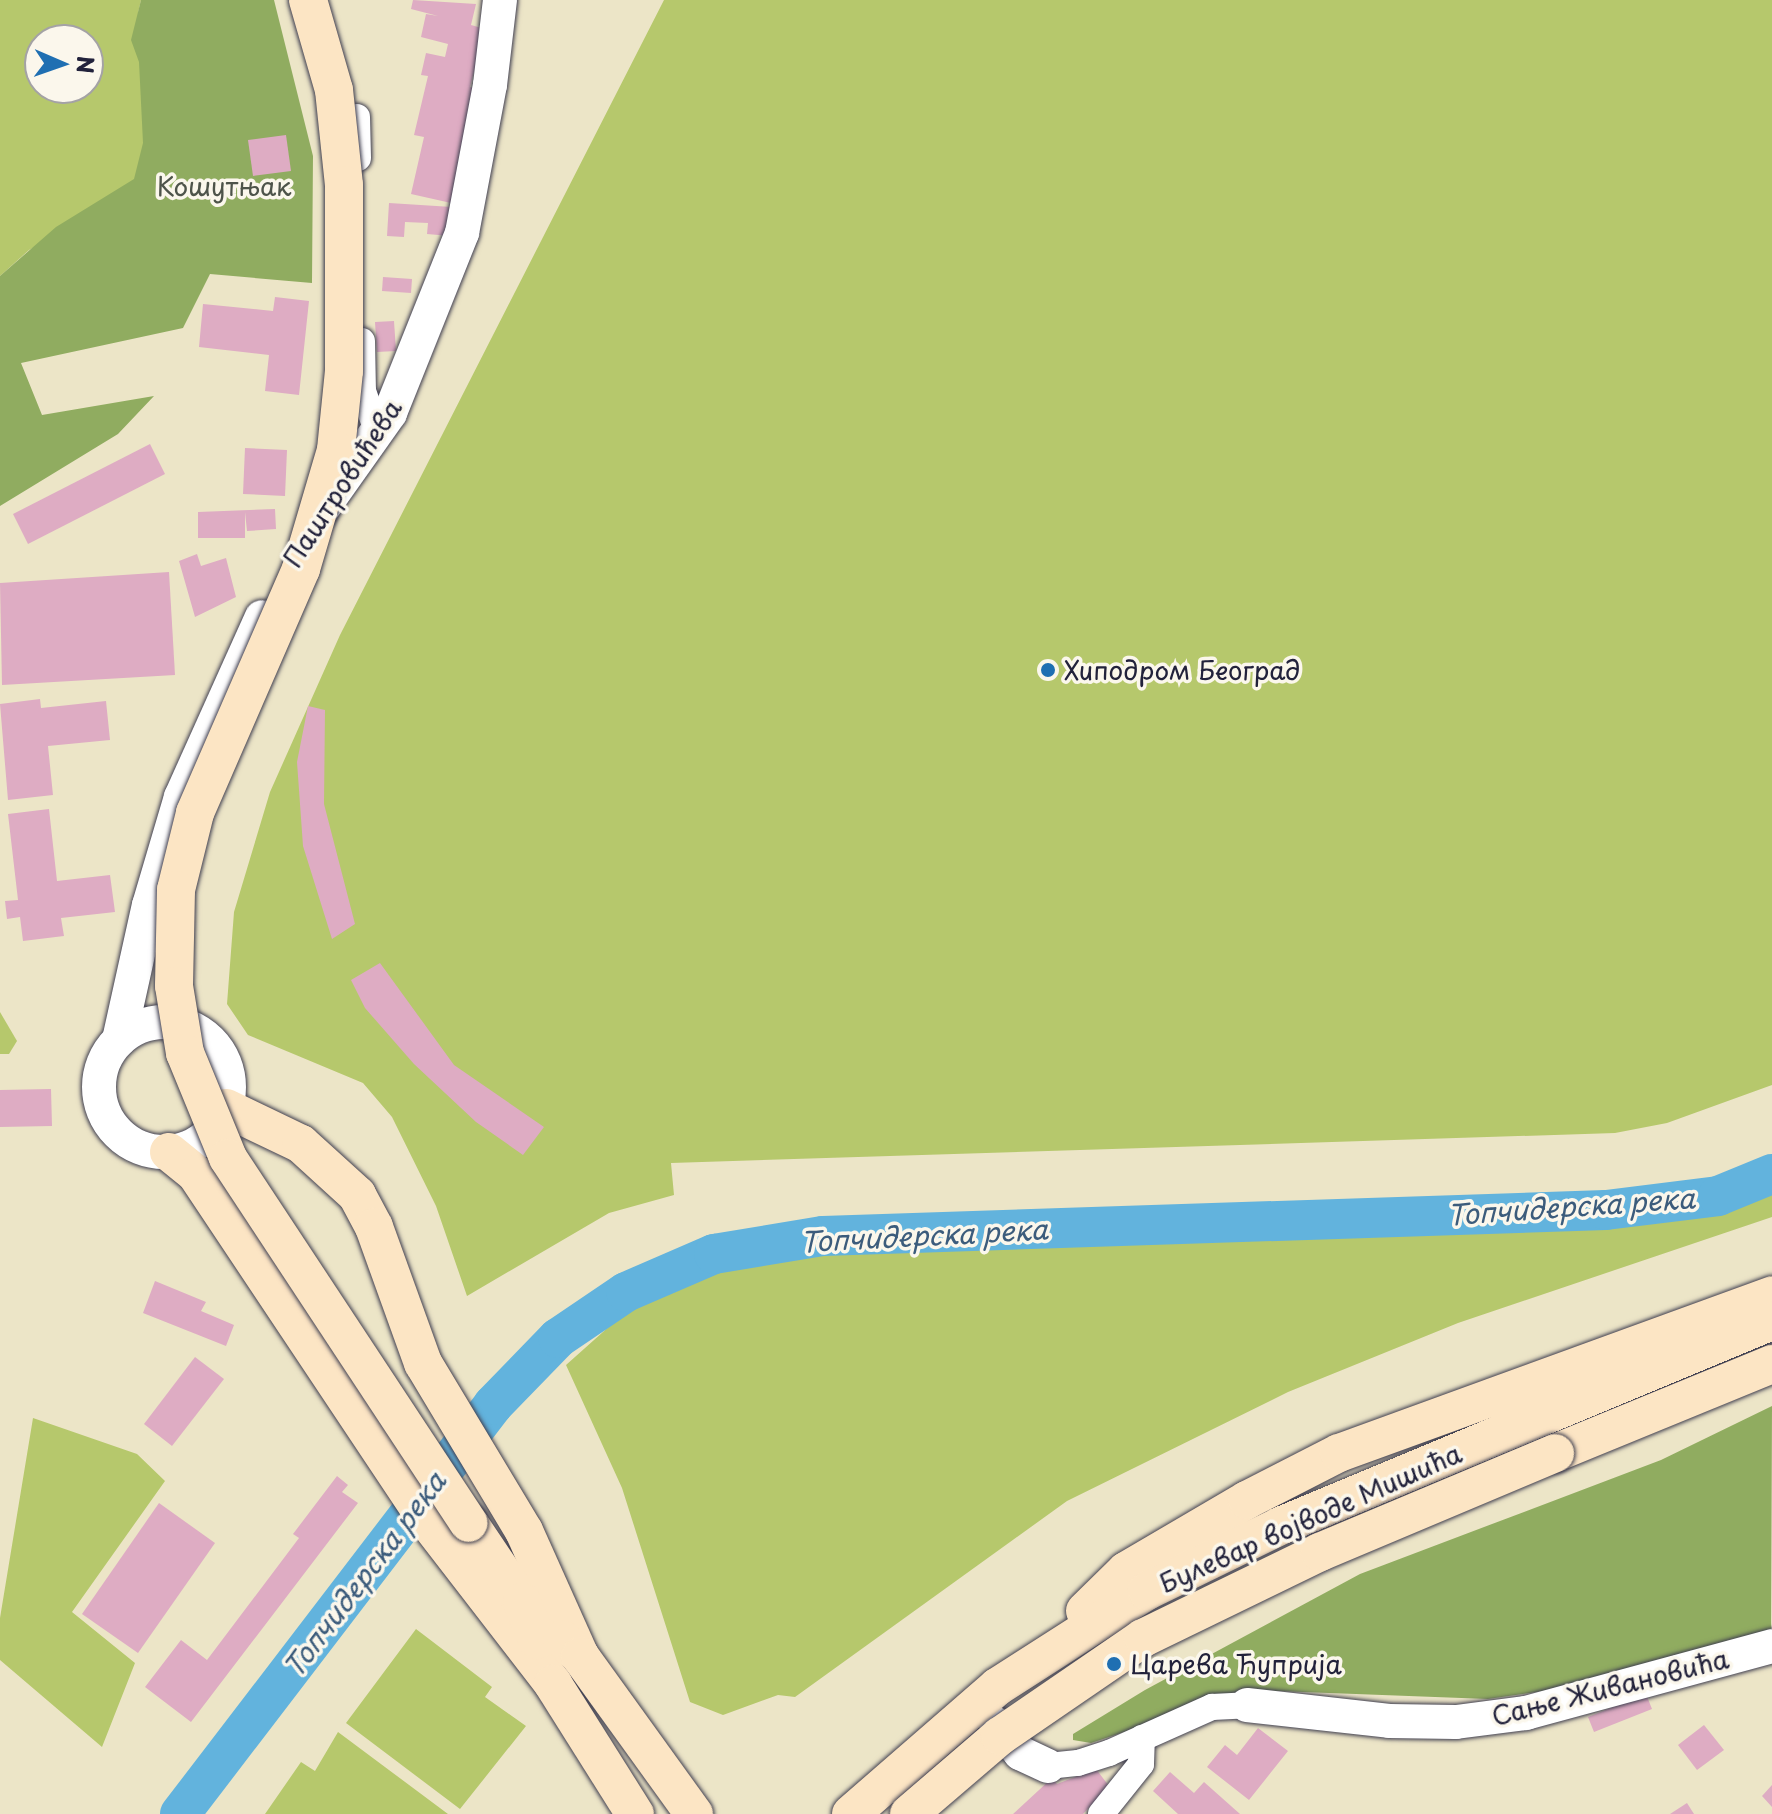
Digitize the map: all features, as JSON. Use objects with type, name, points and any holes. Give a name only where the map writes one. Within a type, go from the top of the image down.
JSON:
[{"type":"main road","points":[[308,0],[334,90],[344,185],[344,371],[336,450],[311,545],[186,842],[173,919],[177,1009],[196,1087],[234,1170],[522,1602],[553,1684]]},
{"type":"main road","points":[[226,1108],[316,1154],[344,1180],[374,1227],[423,1363],[524,1531],[580,1656]]},
{"type":"main road","points":[[169,1152],[196,1174],[262,1281],[428,1522],[553,1684],[635,1814]]},
{"type":"main road","points":[[1052,1649],[1126,1571],[1312,1466],[1474,1400],[1772,1295]]},
{"type":"main road","name":"Булевар војводе Мишића","points":[[858,1812],[945,1728],[1052,1649],[1147,1591],[1280,1526],[1772,1321]]},
{"type":"main road","points":[[858,1812],[1010,1713],[1121,1632],[1250,1557],[1772,1338]]},
{"type":"main road","name":"Булевар војводе Мишића","points":[[909,1814],[1046,1702],[1203,1606],[1356,1537],[1772,1364]]},
{"type":"main road","points":[[522,1602],[580,1656],[695,1812]]},
{"type":"street","name":"Паштровићева","points":[[119,1040],[149,905],[181,797],[238,665],[314,519],[377,431],[408,378],[462,233],[488,99],[500,0]]},
{"type":"street","points":[[357,117],[363,391],[377,431]]},
{"type":"street","name":"Паштровићева","points":[[149,905],[153,981],[184,1025]]},
{"type":"street","points":[[150,1023],[184,1025],[212,1043],[224,1062],[226,1108],[201,1141],[169,1152],[134,1145],[104,1113],[100,1075],[119,1040],[150,1023]]},
{"type":"street","name":"Сање Живановића","points":[[1010,1713],[1020,1753],[1048,1766],[1081,1763],[1212,1707],[1247,1705],[1389,1721],[1481,1719],[1526,1713],[1772,1646]]},
{"type":"street","points":[[1101,1814],[1141,1764],[1142,1738]]},
{"type":"green space","points":[[0,0],[141,0],[138,13],[156,140],[138,188],[29,250],[0,276]]},
{"type":"green space","name":"Кошутњак","points":[[141,0],[274,0],[313,156],[312,283],[210,274],[183,328],[21,363],[42,415],[154,396],[118,434],[0,506],[0,276],[56,227],[134,179],[143,143],[139,62],[131,40]]},
{"type":"green space","name":"Хиподром Београд","points":[[664,0],[1772,0],[1772,1085],[1667,1123],[1615,1133],[671,1163],[674,1195],[609,1213],[467,1296],[436,1206],[392,1117],[363,1083],[248,1035],[227,1004],[234,912],[270,792],[340,635]]},
{"type":"green space","points":[[0,1012],[17,1041],[9,1054],[0,1054]]},
{"type":"green space","points":[[1772,1185],[1772,1217],[1458,1323],[1288,1392],[1067,1501],[795,1697],[778,1695],[723,1715],[690,1702],[622,1488],[566,1365],[668,1274],[906,1244],[1260,1235],[1678,1216]]},
{"type":"green space","points":[[1772,1406],[1771,1635],[1558,1689],[1488,1699],[1250,1690],[1091,1743],[1073,1740],[1073,1734],[1145,1690],[1360,1574],[1661,1460]]},
{"type":"green space","points":[[33,1418],[137,1454],[165,1481],[72,1612],[135,1663],[102,1747],[0,1660],[0,1618]]},
{"type":"green space","points":[[416,1629],[492,1687],[485,1697],[526,1726],[460,1809],[346,1723]]},
{"type":"green space","points":[[338,1732],[448,1814],[265,1814],[301,1762],[315,1771]]},
{"type":"building","points":[[413,0],[476,4],[471,25],[485,29],[470,87],[475,88],[460,205],[411,194],[424,137],[414,135],[428,76],[421,75],[426,53],[445,57],[448,44],[421,37],[426,14],[438,16],[411,9]]},
{"type":"building","points":[[286,135],[291,171],[253,176],[248,140]]},
{"type":"building","points":[[389,203],[452,207],[450,236],[427,234],[428,223],[405,222],[404,237],[387,236]]},
{"type":"building","points":[[383,277],[412,279],[411,293],[382,291]]},
{"type":"building","points":[[275,297],[309,301],[299,395],[265,391],[269,355],[199,347],[203,304],[273,311]]},
{"type":"building","points":[[394,321],[396,351],[377,352],[375,322]]},
{"type":"building","points":[[150,444],[165,474],[28,544],[13,514]]},
{"type":"building","points":[[245,448],[287,450],[285,496],[243,494]]},
{"type":"building","points":[[275,509],[276,529],[247,531],[245,512],[245,538],[198,538],[198,512]]},
{"type":"building","points":[[197,554],[201,566],[226,558],[236,597],[195,617],[179,561]]},
{"type":"building","points":[[169,572],[175,675],[2,685],[0,583]]},
{"type":"building","points":[[40,699],[41,708],[106,701],[110,740],[48,746],[53,795],[8,800],[0,704]]},
{"type":"building","points":[[308,706],[325,710],[324,804],[355,924],[332,939],[303,846],[297,762]]},
{"type":"building","points":[[49,809],[57,881],[110,875],[115,912],[61,918],[64,936],[23,941],[20,917],[7,919],[5,901],[18,900],[8,814]]},
{"type":"building","points":[[380,963],[454,1065],[544,1127],[523,1155],[476,1122],[414,1064],[365,1008],[351,980]]},
{"type":"building","points":[[51,1089],[52,1126],[0,1127],[0,1090]]},
{"type":"building","points":[[155,1281],[206,1302],[201,1311],[234,1325],[226,1346],[143,1313]]},
{"type":"building","points":[[195,1357],[224,1379],[172,1446],[144,1424]]},
{"type":"building","points":[[337,1476],[348,1485],[342,1492],[358,1503],[191,1722],[145,1687],[181,1640],[207,1660],[299,1538],[293,1534]]},
{"type":"building","points":[[159,1503],[215,1543],[138,1653],[82,1614]]},
{"type":"building","points":[[1646,1694],[1652,1709],[1594,1732],[1588,1717]]},
{"type":"building","points":[[1704,1725],[1724,1750],[1697,1770],[1678,1745]]},
{"type":"building","points":[[1258,1728],[1288,1751],[1249,1800],[1207,1767],[1225,1745],[1237,1755]]},
{"type":"building","points":[[1096,1769],[1109,1786],[1083,1814],[1013,1814],[1052,1778],[1057,1784]]},
{"type":"building","points":[[1170,1772],[1194,1793],[1204,1782],[1240,1814],[1178,1814],[1153,1791]]},
{"type":"building","points":[[1772,1785],[1772,1807],[1762,1796]]},
{"type":"building","points":[[1687,1803],[1694,1814],[1670,1814]]},
{"type":"waterway","name":"Топчидерска река","points":[[180,1814],[493,1405],[558,1338],[626,1292],[714,1254],[823,1236],[1606,1210],[1718,1196],[1772,1174]]},
{"type":"place","name":"Хиподром Београд","points":[[1048,670]]},
{"type":"place","name":"Царева Ћуприја","points":[[1114,1664]]}]
